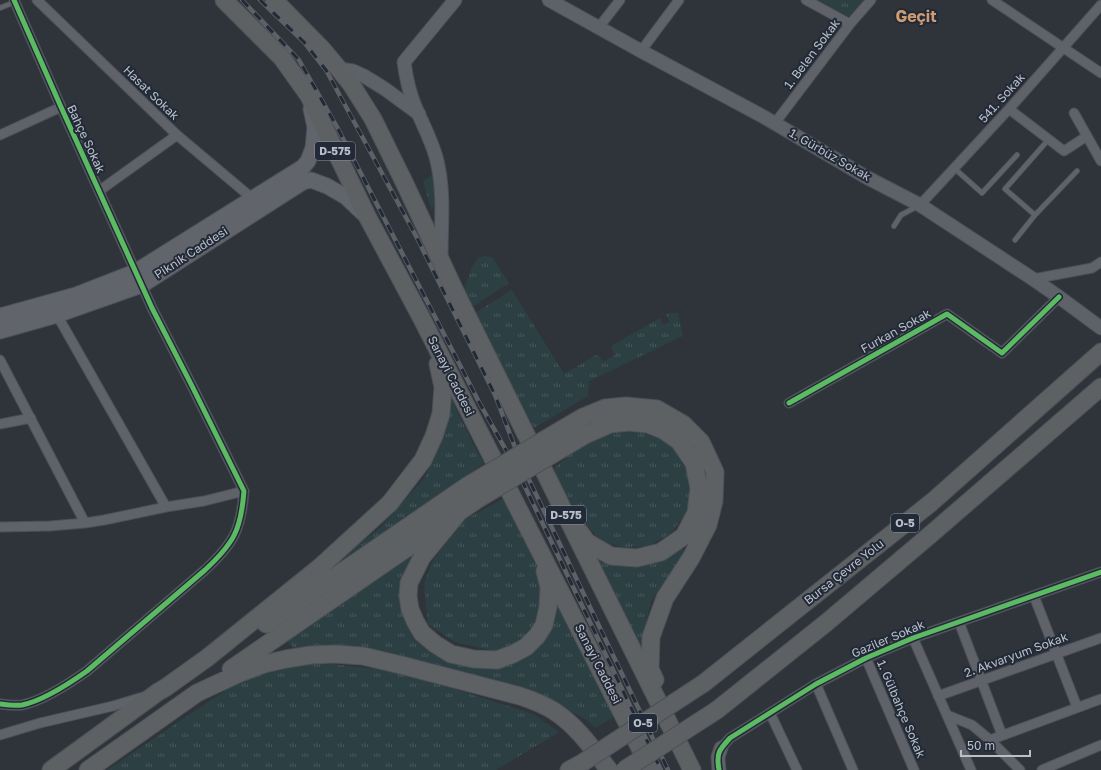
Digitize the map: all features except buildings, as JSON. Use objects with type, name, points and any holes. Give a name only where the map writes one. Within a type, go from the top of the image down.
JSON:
[{"type":"highway","name":"Sanayi Caddesi","points":[[224,0],[282,58],[309,96],[367,216],[422,318],[651,770]]},
{"type":"highway","name":"D-575","points":[[274,0],[323,50],[339,69],[362,101],[380,132],[456,293],[689,763]]},
{"type":"highway","points":[[54,768],[207,658],[320,567],[390,503],[423,460],[434,436],[441,414],[443,387],[437,360],[422,318]]},
{"type":"highway","name":"Bursa Çevre Yolu","points":[[574,768],[704,683],[932,502],[1100,354]]},
{"type":"highway","name":"O-5","points":[[624,770],[717,710],[826,623],[1101,387]]},
{"type":"highway","points":[[162,690],[472,493],[544,440],[583,417],[605,408],[626,406],[657,409],[683,424],[702,442],[715,472],[714,501],[708,525],[691,558],[665,598],[652,637],[650,669],[689,763]]},
{"type":"highway","points":[[542,553],[549,587],[548,607],[544,625],[537,636],[526,647],[497,660],[474,659],[451,654],[435,644],[422,633],[410,609],[408,596],[409,583],[422,557],[459,512],[472,493],[553,454],[585,435],[610,424],[629,422],[648,424],[663,430],[679,441],[694,463],[699,488],[696,513],[684,536],[662,552],[637,558],[611,556],[587,542],[560,503]]},
{"type":"highway","points":[[88,770],[459,512]]},
{"type":"highway","points":[[197,693],[240,673],[264,664],[286,659],[311,655],[334,654],[363,656],[471,683],[538,702],[554,711],[576,729],[609,770]]},
{"type":"main road","points":[[441,260],[442,196],[440,175],[431,141],[410,93],[406,79],[404,62],[455,0]]},
{"type":"main road","name":"1. Gürbüz Sokak","points":[[549,0],[775,123],[866,177],[920,205],[1060,297],[1101,328]]},
{"type":"main road","points":[[339,69],[353,71],[364,76],[419,114]]},
{"type":"main road","name":"Piknik Caddesi","points":[[0,316],[138,278],[253,199],[303,167],[308,161],[313,148],[315,126],[309,96]]},
{"type":"main road","name":"Piknik Caddesi","points":[[0,331],[57,315],[138,278],[303,182],[311,180],[327,186],[346,197],[367,216]]},
{"type":"main road","points":[[720,770],[718,756],[721,748]]},
{"type":"street","name":"Hasat Sokak","points":[[37,0],[177,135],[253,199]]},
{"type":"street","points":[[599,28],[620,0]]},
{"type":"street","points":[[641,51],[679,0]]},
{"type":"street","points":[[806,0],[850,24]]},
{"type":"street","name":"1. Belen Sokak","points":[[775,123],[850,24],[871,0]]},
{"type":"street","points":[[992,0],[1101,73]]},
{"type":"street","name":"Bahçe Sokak","points":[[15,1],[152,308],[244,491]]},
{"type":"street","name":"541. Sokak","points":[[920,205],[1009,109],[1101,5]]},
{"type":"street","points":[[0,135],[61,107]]},
{"type":"street","points":[[1009,109],[1064,151],[1088,136]]},
{"type":"street","points":[[1074,113],[1101,161]]},
{"type":"street","points":[[99,191],[177,135]]},
{"type":"street","points":[[1033,279],[1092,268],[1101,262]]},
{"type":"street","name":"Furkan Sokak","points":[[789,403],[947,314],[1002,353],[1060,297]]},
{"type":"street","points":[[57,315],[166,507]]},
{"type":"street","points":[[0,360],[85,523]]},
{"type":"street","points":[[0,424],[31,418]]},
{"type":"street","points":[[0,527],[50,526],[85,523],[204,501],[244,491],[242,516],[235,535],[227,548],[205,570],[87,671],[78,677],[29,703],[14,706],[0,704]]},
{"type":"street","name":"Gaziler Sokak","points":[[721,748],[730,738],[816,684],[866,658],[913,638],[1101,572]]},
{"type":"street","points":[[1034,596],[1077,707]]},
{"type":"street","points":[[959,622],[1002,735]]},
{"type":"street","points":[[913,638],[971,770]]},
{"type":"street","name":"2. Akvaryum Sokak","points":[[938,696],[1101,638]]},
{"type":"street","name":"1. Gülbahçe Sokak","points":[[866,658],[914,770]]},
{"type":"street","points":[[816,684],[853,770]]},
{"type":"street","points":[[0,735],[40,722],[113,706],[162,690]]},
{"type":"street","points":[[990,740],[1101,699]]},
{"type":"street","points":[[770,713],[797,770]]},
{"type":"street","points":[[947,715],[972,724],[1020,770]]},
{"type":"street","points":[[1042,770],[1101,745]]},
{"type":"lane","points":[[0,8],[15,1]]},
{"type":"lane","points":[[1035,215],[1005,189],[1049,139]]},
{"type":"lane","points":[[954,168],[982,193],[1018,155]]},
{"type":"lane","points":[[1015,240],[1035,215],[1077,171]]},
{"type":"lane","points":[[894,226],[901,215],[920,205]]},
{"type":"green space","points":[[818,0],[863,0],[849,17]]},
{"type":"green space","points":[[433,174],[435,195],[433,208],[431,209],[423,181]]},
{"type":"green space","points":[[485,256],[492,257],[509,283],[472,307],[464,290],[471,269],[478,258]]},
{"type":"green space","points":[[512,290],[564,374],[598,354],[603,362],[615,355],[611,346],[660,318],[663,325],[670,322],[666,314],[678,313],[683,336],[589,381],[588,396],[534,428],[501,367],[475,313]]},
{"type":"green space","points":[[449,394],[474,446],[484,463],[319,575],[381,527],[425,477],[440,444]]},
{"type":"green space","points":[[644,429],[667,439],[681,454],[689,471],[692,492],[690,509],[683,522],[680,521],[672,532],[662,539],[646,546],[626,548],[608,543],[597,536],[583,522],[551,470],[566,459],[564,455],[603,432]]},
{"type":"green space","points":[[510,495],[534,553],[540,586],[540,628],[520,642],[499,652],[455,642],[428,624],[424,584],[433,560],[464,520]]},
{"type":"green space","points":[[680,544],[685,552],[651,601],[640,651],[591,550],[608,559]]},
{"type":"green space","points":[[418,550],[403,592],[449,657],[525,654],[555,596],[621,712],[596,728],[587,720],[526,688],[397,654],[368,649],[294,648],[287,641]]},
{"type":"green space","points":[[297,660],[401,672],[533,714],[559,732],[496,770],[107,770],[256,670]]},
{"type":"railway","points":[[242,0],[299,60],[337,127],[479,402],[516,468],[661,770]]},
{"type":"railway","points":[[260,0],[304,42],[326,70],[416,236],[495,395],[521,463],[668,770]]},
{"type":"cycle path","points":[[0,704],[22,705],[30,703],[47,696],[72,681],[87,671],[205,570],[223,552],[234,535],[241,516],[244,491],[152,308],[14,0]]},
{"type":"cycle path","points":[[789,403],[947,314],[1002,353],[1059,297]]},
{"type":"cycle path","points":[[719,770],[719,752],[730,738],[816,684],[866,658],[913,638],[1101,572]]},
{"type":"district","name":"Geçit","points":[[916,16]]}]
